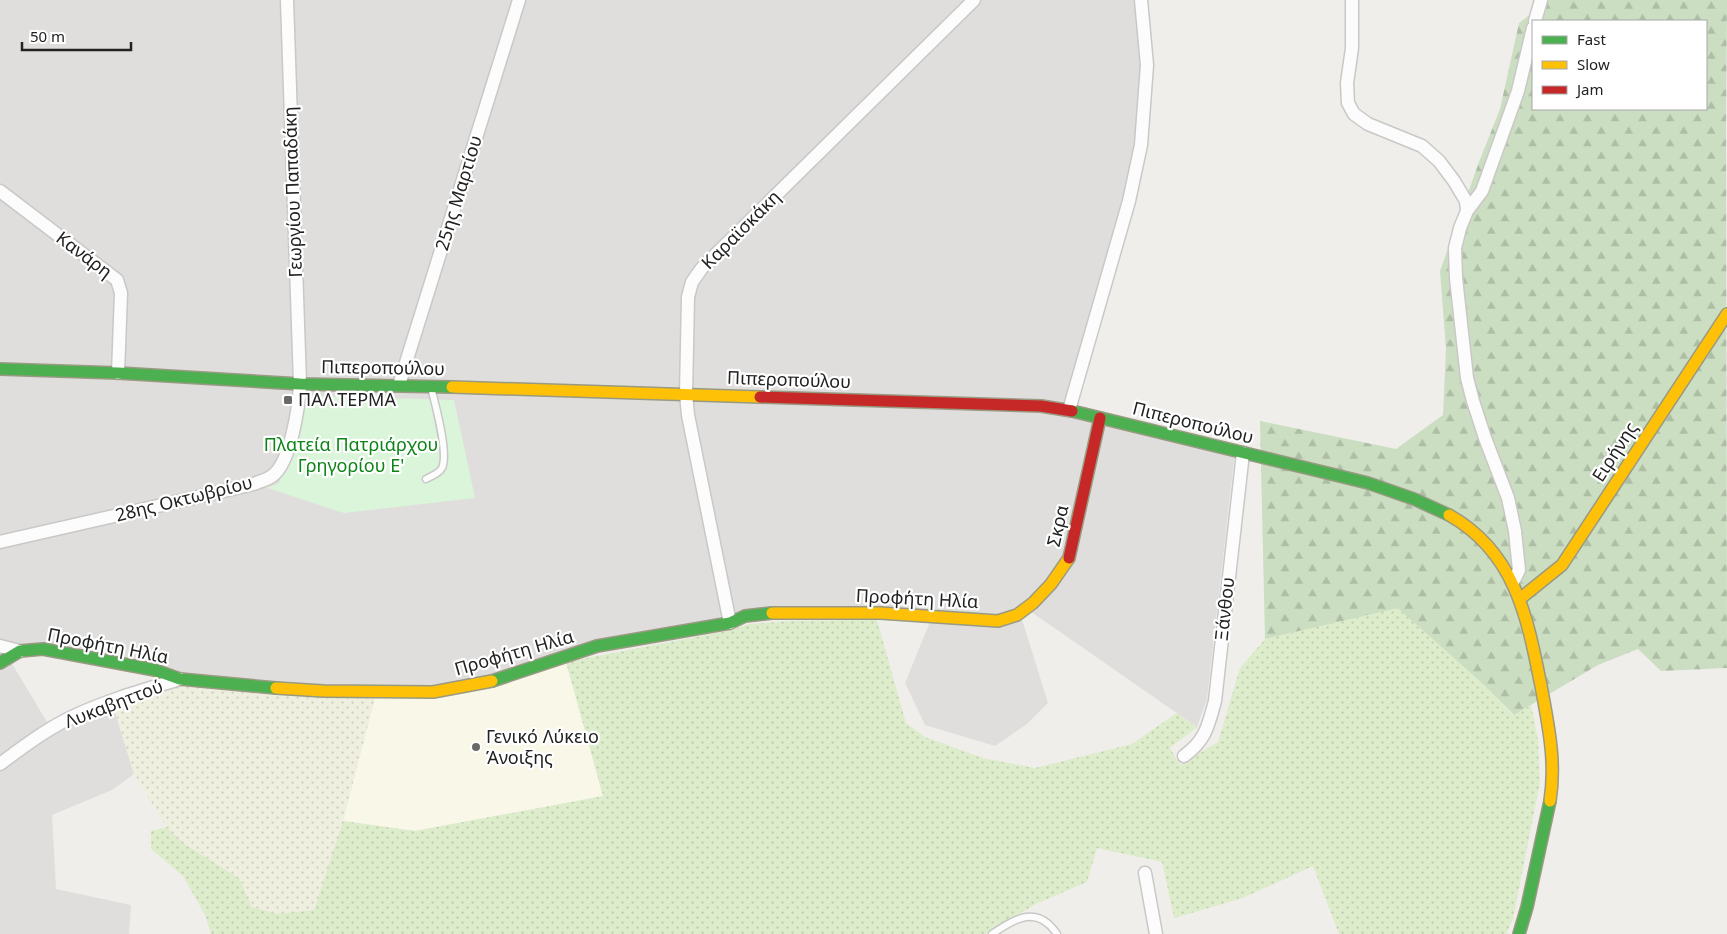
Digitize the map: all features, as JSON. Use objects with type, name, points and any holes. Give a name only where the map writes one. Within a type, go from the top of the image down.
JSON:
[{"type":"street","name":"Γεωργίου Παπαδάκη","points":[[287,0],[300,384]]},
{"type":"street","name":"25ης Μαρτίου","points":[[399,385],[520,0]]},
{"type":"street","name":"Καραϊσκάκη","points":[[730,623],[688,416],[686,394],[688,297],[692,282],[702,268],[974,0]]},
{"type":"street","points":[[1068,410],[1129,201],[1141,145],[1147,65],[1141,0]]},
{"type":"street","points":[[1352,0],[1352,48],[1348,103],[1354,114],[1368,124],[1422,146],[1439,161],[1464,195],[1467,211]]},
{"type":"street","points":[[1535,20],[1541,0]]},
{"type":"street","points":[[1513,582],[1519,570],[1515,531],[1508,498],[1485,438],[1467,378],[1456,278],[1455,248],[1467,211],[1482,191],[1518,91],[1532,32]]},
{"type":"street","name":"Κανάρη","points":[[0,191],[117,280],[121,293],[118,372]]},
{"type":"street","name":"Ειρήνης","points":[[1521,598],[1562,565],[1727,314]]},
{"type":"street","name":"Πιπεροπούλου","points":[[0,369],[118,372],[300,384],[399,385],[1041,406],[1068,410],[1368,483],[1441,511],[1465,525],[1482,540],[1501,562],[1521,598],[1529,624],[1546,714],[1553,765],[1550,800],[1519,934]]},
{"type":"street","name":"28ης Οκτωβρίου","points":[[0,542],[254,484],[273,476],[292,439],[298,412],[300,384]]},
{"type":"street","name":"Σκρα","points":[[1010,618],[1027,609],[1062,571],[1070,556],[1100,418]]},
{"type":"street","name":"Ξάνθου","points":[[1184,756],[1196,747],[1205,735],[1215,701],[1243,453]]},
{"type":"street","name":"Προφήτη Ηλία","points":[[0,663],[20,651],[43,649],[155,670],[180,679],[323,691],[433,692],[500,679],[597,646],[730,623],[744,616],[762,613],[880,613],[998,622],[1010,618]]},
{"type":"street","points":[[0,646],[20,651]]},
{"type":"street","name":"Λυκαβηττού","points":[[0,764],[73,716],[127,695],[180,679]]},
{"type":"street","points":[[1145,873],[1156,934]]},
{"type":"lane","points":[[426,479],[434,476],[441,469],[444,458],[431,386]]},
{"type":"lane","points":[[992,934],[1012,921],[1027,917],[1046,922],[1057,934]]},
{"type":"shaded area","points":[[0,0],[1141,0],[1141,145],[1069,410],[1235,451],[1207,699],[1197,727],[1027,609],[1020,613],[1048,703],[1027,724],[995,746],[925,725],[905,683],[932,617],[799,612],[597,646],[465,687],[235,685],[43,649],[0,663]]},
{"type":"shaded area","points":[[11,662],[47,722],[62,714],[110,696],[134,774],[112,790],[52,815],[56,889],[131,905],[129,934],[0,934],[0,669]]},
{"type":"shaded area","name":"Γενικό Λύκειο Άνοιξης","points":[[566,662],[603,796],[415,831],[343,821],[375,698]]},
{"type":"green space","points":[[1549,0],[1727,0],[1727,668],[1661,671],[1638,649],[1598,665],[1514,715],[1482,683],[1398,608],[1265,639],[1260,421],[1396,449],[1443,415],[1446,349],[1440,271],[1500,109],[1519,23]]},
{"type":"green space","name":"Πλατεία Πατριάρχου Γρηγορίου Ε'","points":[[308,396],[454,400],[475,498],[344,513],[267,488],[279,483]]},
{"type":"green space","points":[[1398,607],[1482,683],[1513,715],[1531,705],[1538,740],[1540,782],[1513,919],[1506,934],[1339,934],[1313,866],[1243,898],[1174,918],[1162,862],[1097,848],[1087,882],[1036,904],[985,934],[211,934],[205,915],[183,876],[151,849],[151,831],[166,827],[186,845],[239,878],[252,907],[277,914],[314,910],[343,821],[415,831],[603,796],[566,662],[727,631],[749,624],[793,621],[877,620],[906,723],[925,737],[983,758],[1035,768],[1132,744],[1177,713],[1197,727],[1170,748],[1180,765],[1218,742],[1240,668],[1265,639]]},
{"type":"green space","points":[[181,685],[375,698],[343,821],[315,910],[277,914],[252,907],[239,878],[186,845],[166,827],[134,774],[114,707]]},
{"type":"traffic: fast","points":[[0,369],[118,373],[300,384],[452,387]]},
{"type":"traffic: fast","points":[[1072,411],[1368,483],[1414,499],[1449,515]]},
{"type":"traffic: fast","points":[[492,681],[597,646],[730,623],[745,616],[772,613]]},
{"type":"traffic: fast","points":[[0,663],[20,651],[43,649],[155,670],[180,679],[276,688]]},
{"type":"traffic: fast","points":[[1519,934],[1527,907],[1550,801]]},
{"type":"traffic: slow","points":[[1521,598],[1562,565],[1727,314]]},
{"type":"traffic: slow","points":[[452,387],[760,397]]},
{"type":"traffic: slow","points":[[1449,515],[1472,531],[1490,549],[1505,569],[1516,591],[1531,639],[1545,705],[1552,760],[1550,801]]},
{"type":"traffic: slow","points":[[772,613],[880,613],[998,621],[1017,615],[1033,603],[1051,584],[1069,558]]},
{"type":"traffic: slow","points":[[276,688],[323,691],[433,692],[492,681]]},
{"type":"traffic: jam","points":[[760,397],[1041,406],[1072,411]]},
{"type":"traffic: jam","points":[[1069,558],[1100,418]]},
{"type":"place","name":"ΠΑΛ.ΤΕΡΜΑ","points":[[288,400]]},
{"type":"place","name":"Γενικό Λύκειο Άνοιξης","points":[[476,747]]}]
